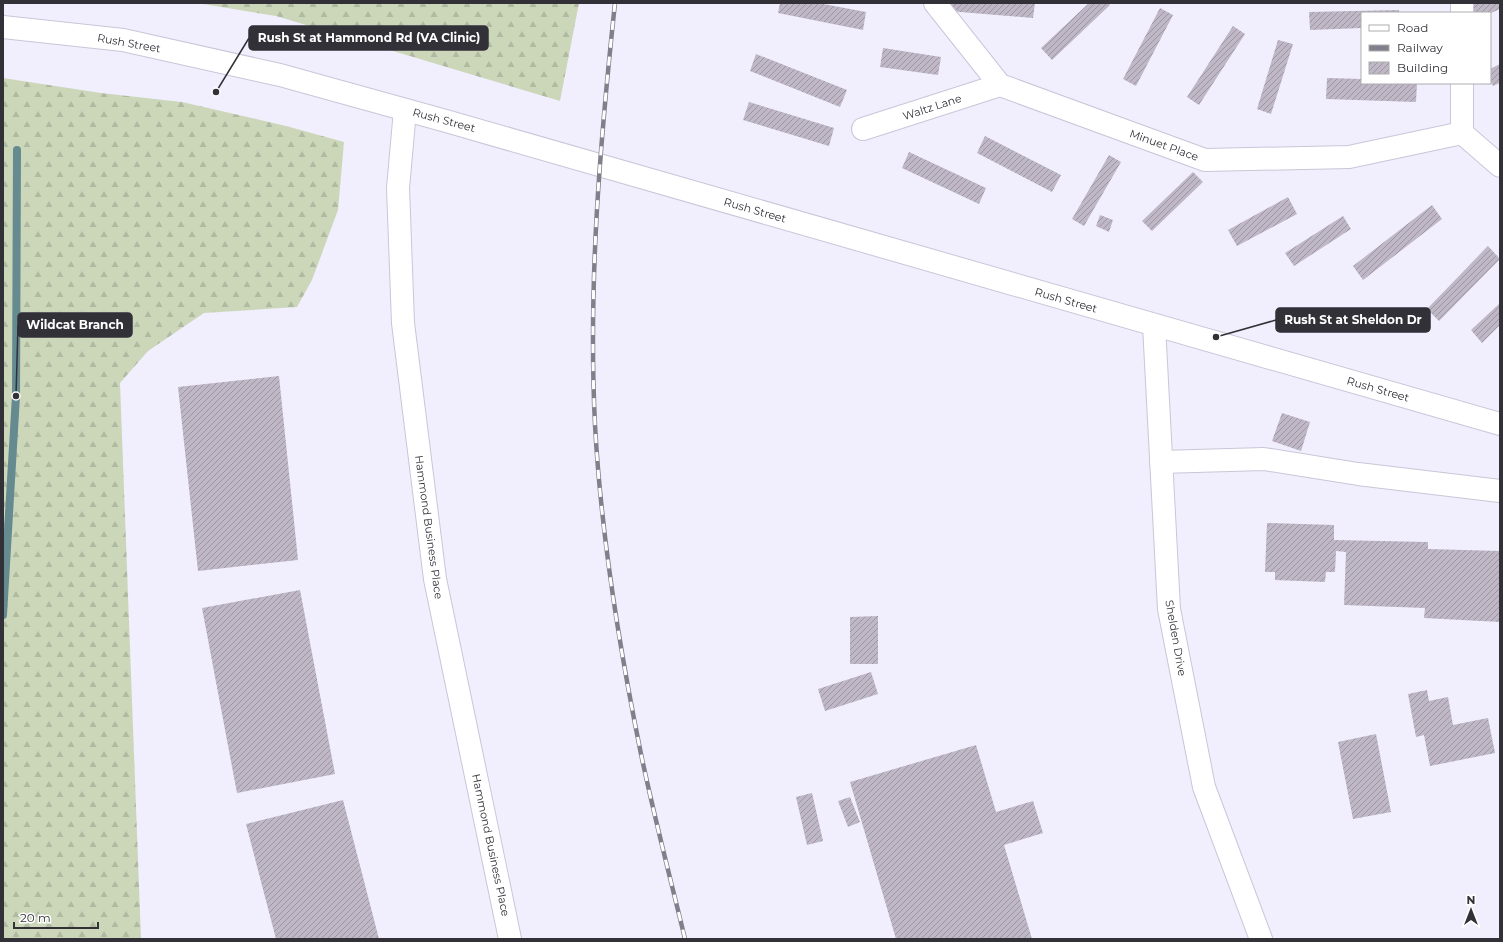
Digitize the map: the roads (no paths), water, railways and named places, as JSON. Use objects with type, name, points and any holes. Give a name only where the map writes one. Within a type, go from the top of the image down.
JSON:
[{"type":"street","points":[[935,3],[1000,85]]},
{"type":"street","name":"Rush Street","points":[[3,27],[123,40],[280,75],[1500,424]]},
{"type":"street","points":[[1462,84],[1462,133],[1500,166]]},
{"type":"street","name":"Waltz Lane","points":[[863,130],[1000,85]]},
{"type":"street","name":"Minuet Place","points":[[1000,85],[1205,160],[1349,157],[1462,133]]},
{"type":"street","name":"Hammond Business Place","points":[[404,110],[398,188],[403,323],[434,571],[510,939]]},
{"type":"street","name":"Shelden Drive","points":[[1154,325],[1169,608],[1204,787],[1261,939]]},
{"type":"street","points":[[1161,462],[1264,459],[1358,474],[1500,491]]},
{"type":"waterway","points":[[3,615],[16,396],[17,150]]},
{"type":"railway","points":[[615,3],[600,161],[594,266],[593,372],[598,466],[606,549],[625,672],[646,777],[685,939]]},
{"type":"place","name":"Rush St at Hammond Rd (VA Clinic)","points":[[216,92]]},
{"type":"place","name":"Rush St at Sheldon Dr","points":[[1216,337]]},
{"type":"place","name":"Wildcat Branch","points":[[16,396]]}]
